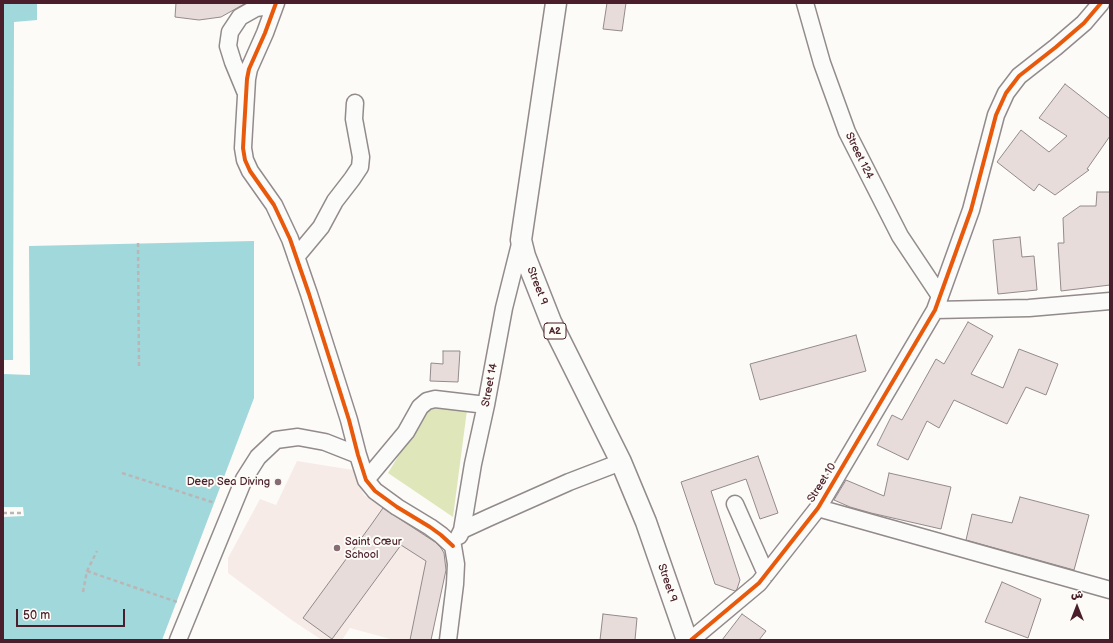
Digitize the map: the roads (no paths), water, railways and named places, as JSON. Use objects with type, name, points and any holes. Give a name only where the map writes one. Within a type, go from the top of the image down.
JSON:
[{"type":"main road","name":"Street 9","points":[[556,3],[521,240],[525,256],[551,322],[621,462],[646,522],[687,640]]},
{"type":"street","name":"Street 124","points":[[805,3],[822,63],[847,132],[900,236],[938,303]]},
{"type":"street","name":"Street 10","points":[[691,640],[759,583],[818,508],[938,303],[971,210],[996,115],[1006,93],[1019,76],[1073,33],[1084,23],[1101,3]]},
{"type":"street","points":[[246,90],[233,62],[228,46],[230,32],[240,17],[256,8],[275,4]]},
{"type":"street","points":[[275,4],[249,69],[246,90],[243,148],[245,160],[250,171],[274,205],[296,257],[349,420],[366,480],[375,491],[397,507],[430,527],[453,546],[456,564],[455,584],[448,640]]},
{"type":"street","points":[[296,257],[321,227],[335,201],[360,167],[361,157],[354,119],[355,103]]},
{"type":"street","name":"Street 14","points":[[453,546],[462,530],[473,464],[486,405],[504,308],[521,240]]},
{"type":"street","points":[[938,303],[1029,308],[1110,301]]},
{"type":"street","points":[[366,480],[406,432],[420,407],[427,401],[435,399],[486,405]]},
{"type":"street","points":[[178,640],[244,479],[258,457],[276,440],[298,437],[325,442],[358,455]]},
{"type":"street","points":[[462,530],[568,482],[621,462]]},
{"type":"street","points":[[735,504],[766,574]]},
{"type":"street","points":[[818,508],[1110,590]]},
{"type":"water","points":[[3,3],[37,3],[37,20],[14,22],[13,360],[3,360]]},
{"type":"water","points":[[254,241],[254,398],[162,640],[3,640],[3,517],[24,516],[23,507],[3,507],[3,374],[30,375],[29,246]]},
{"type":"place","name":"Deep Sea Diving","points":[[278,482]]},
{"type":"place","name":"Saint Cœur School","points":[[337,548]]}]
